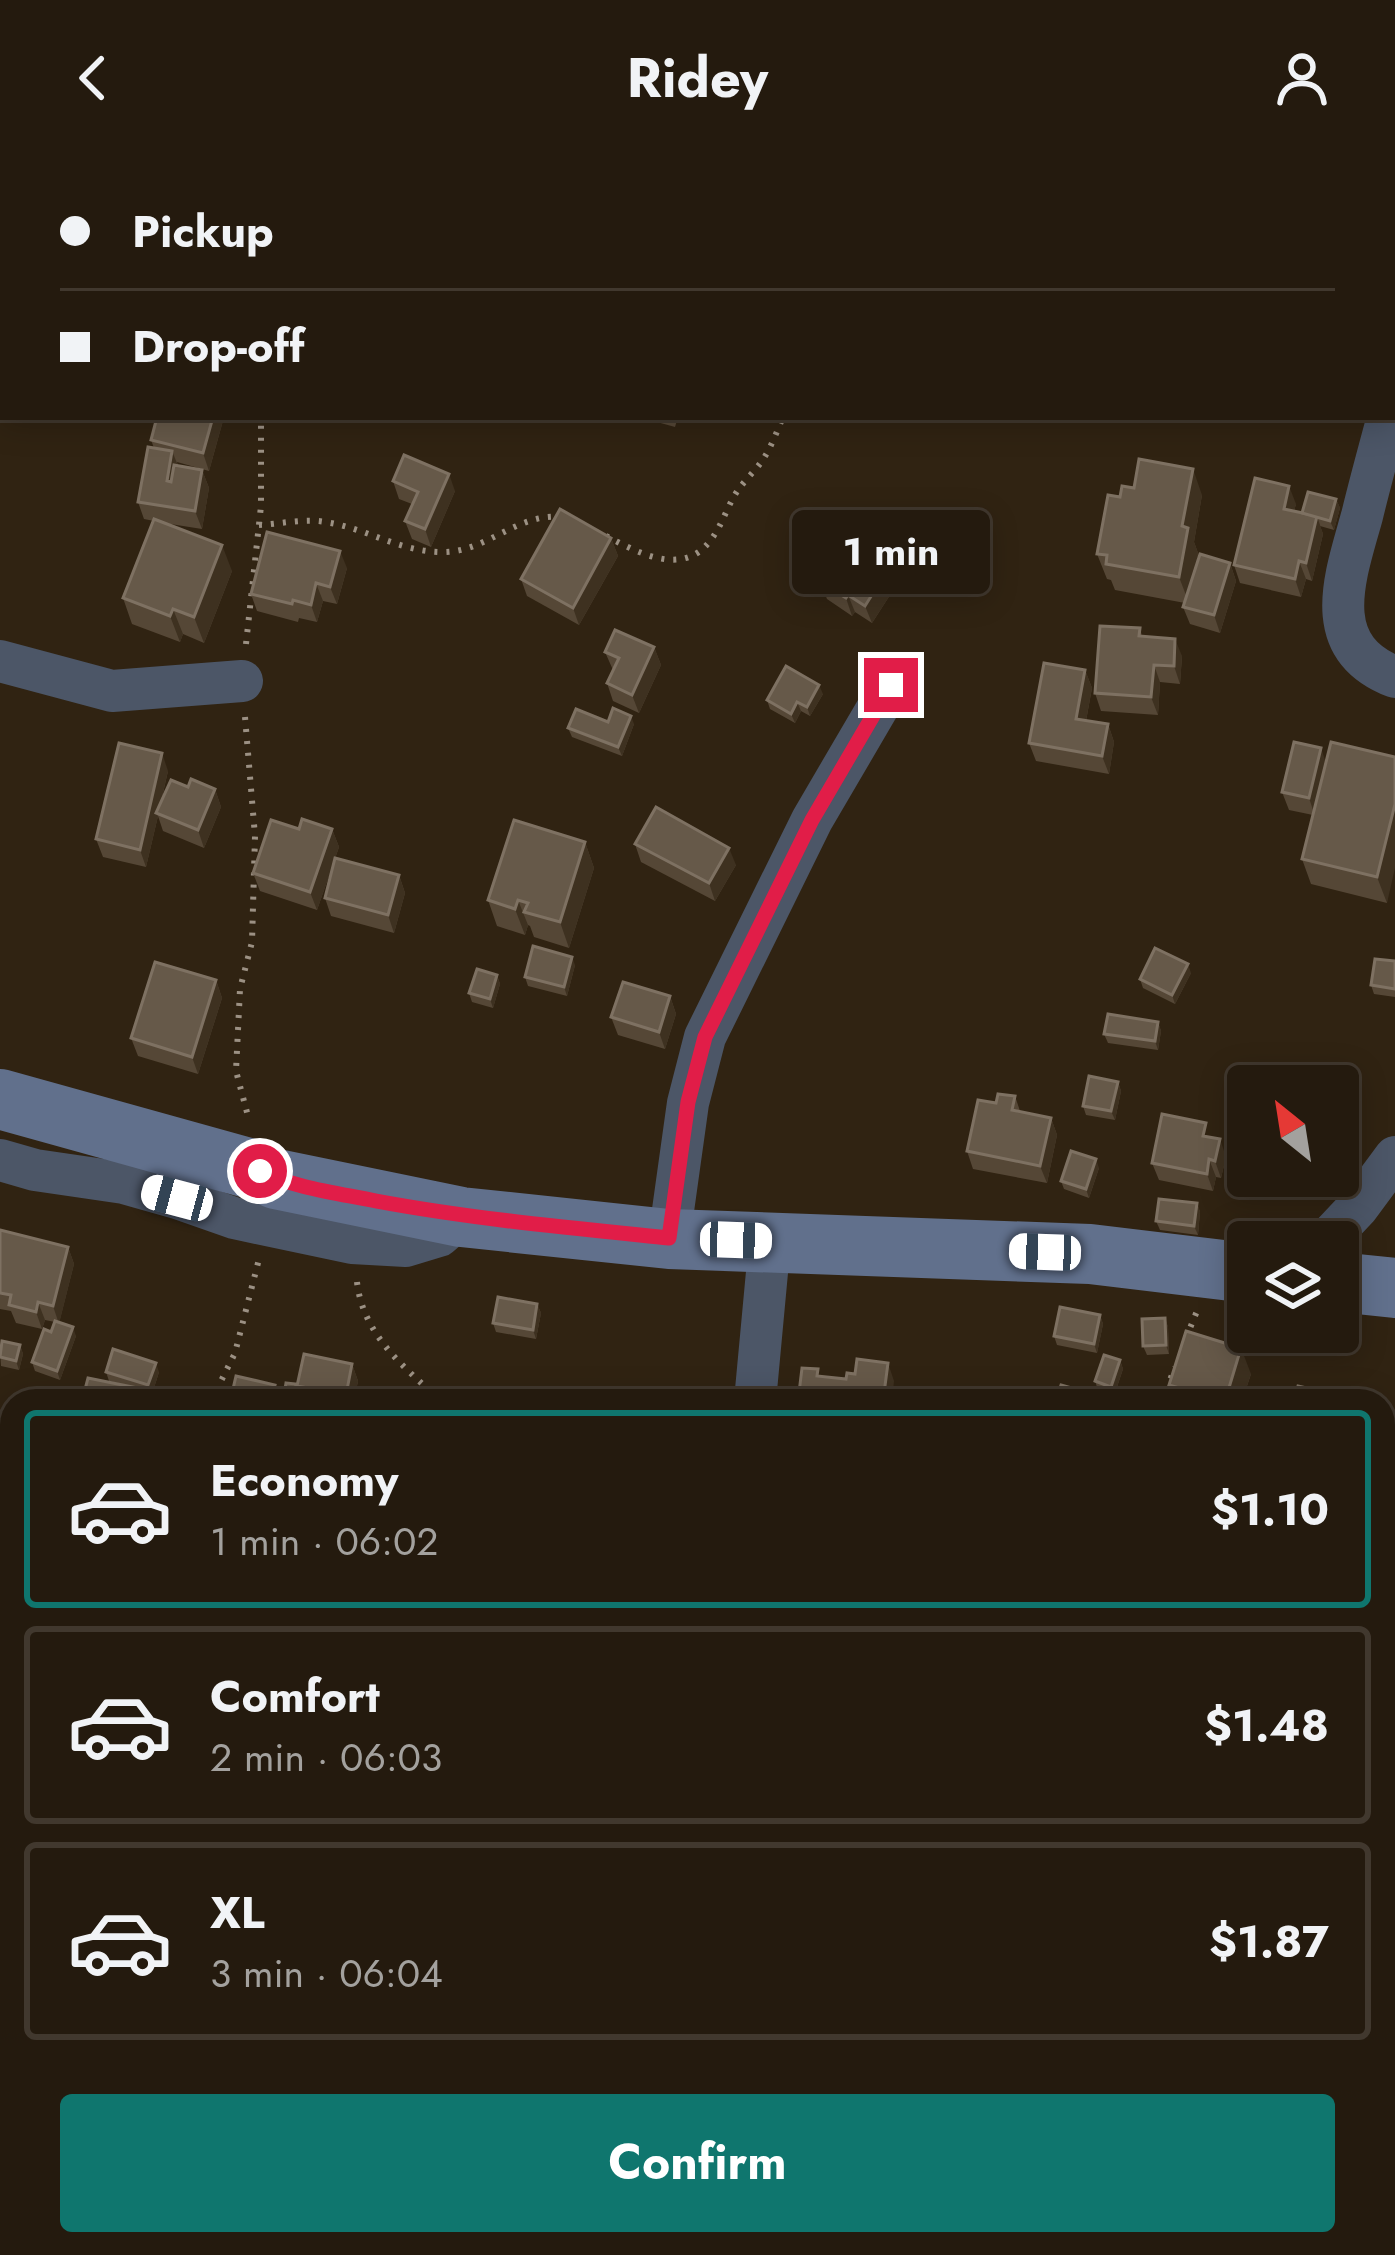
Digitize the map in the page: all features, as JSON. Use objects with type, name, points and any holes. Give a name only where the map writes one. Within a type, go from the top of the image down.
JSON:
[{"type":"street","points":[[1387,420],[1342,590],[1345,623],[1357,652],[1395,677]]},
{"type":"street","points":[[0,661],[112,692],[242,681]]},
{"type":"street","points":[[669,1238],[688,1102],[705,1037],[812,820],[891,685]]},
{"type":"street","points":[[0,1100],[263,1198],[352,1243],[406,1246],[439,1235],[461,1217]]},
{"type":"street","points":[[1344,1221],[1395,1157]]},
{"type":"street","points":[[12,1174],[124,1184],[234,1218],[263,1198],[276,1179],[461,1217],[669,1238],[1090,1254],[1227,1270]]},
{"type":"street","points":[[756,1389],[770,1240]]},
{"type":"street","points":[[1359,1284],[1395,1288]]},
{"type":"path","points":[[217,1389],[235,1353],[254,1285],[263,1198],[236,1071],[240,989],[252,942],[255,836],[242,681],[259,525],[261,420]]},
{"type":"path","points":[[600,532],[646,554],[693,558],[764,459],[782,420]]},
{"type":"path","points":[[259,525],[324,521],[412,550],[450,552],[477,545],[529,519],[556,516],[578,522]]},
{"type":"path","points":[[352,1243],[359,1300],[373,1333],[428,1389]]},
{"type":"path","points":[[1168,1389],[1227,1276]]},
{"type":"building","points":[[156,420],[212,420],[203,453],[151,440]]},
{"type":"building","points":[[148,447],[172,451],[167,481],[171,482],[174,465],[202,470],[195,511],[138,502]]},
{"type":"building","points":[[404,455],[449,474],[425,529],[405,521],[418,492],[393,481]]},
{"type":"building","points":[[1139,459],[1193,469],[1179,577],[1106,564],[1107,555],[1097,554],[1108,495],[1120,497],[1122,486],[1134,488]]},
{"type":"building","points":[[1255,478],[1289,486],[1284,509],[1317,516],[1306,563],[1299,561],[1295,579],[1234,565]]},
{"type":"building","points":[[1308,492],[1336,499],[1330,521],[1302,513]]},
{"type":"building","points":[[560,509],[611,538],[573,608],[521,579]]},
{"type":"building","points":[[154,519],[222,545],[194,617],[173,609],[170,616],[123,598]]},
{"type":"building","points":[[267,532],[340,551],[330,587],[316,583],[311,605],[251,594]]},
{"type":"building","points":[[843,547],[885,574],[865,606],[820,582]]},
{"type":"building","points":[[1200,554],[1230,563],[1214,615],[1183,607]]},
{"type":"building","points":[[1100,626],[1140,628],[1139,636],[1175,639],[1174,666],[1154,665],[1151,697],[1095,693]]},
{"type":"building","points":[[615,630],[654,647],[632,695],[607,683],[619,658],[605,652]]},
{"type":"building","points":[[1044,663],[1085,670],[1076,719],[1108,724],[1102,756],[1029,743]]},
{"type":"building","points":[[786,666],[819,685],[807,707],[797,702],[791,714],[767,700]]},
{"type":"building","points":[[613,708],[631,716],[618,747],[568,728],[576,709],[608,722]]},
{"type":"building","points":[[1294,742],[1321,748],[1309,798],[1282,792]]},
{"type":"building","points":[[1331,742],[1395,757],[1395,804],[1377,877],[1302,859]]},
{"type":"building","points":[[119,743],[162,753],[140,850],[96,839]]},
{"type":"building","points":[[191,779],[215,789],[198,830],[156,813],[171,780],[188,787]]},
{"type":"building","points":[[656,807],[729,848],[709,883],[635,844]]},
{"type":"building","points":[[302,819],[332,829],[310,892],[253,873],[271,820],[299,829]]},
{"type":"building","points":[[514,820],[585,842],[560,922],[524,912],[528,903],[518,900],[515,909],[488,900]]},
{"type":"building","points":[[335,858],[399,875],[388,915],[325,898]]},
{"type":"building","points":[[533,946],[572,957],[564,987],[525,977]]},
{"type":"building","points":[[1155,948],[1188,964],[1172,995],[1140,979]]},
{"type":"building","points":[[1375,959],[1395,961],[1395,989],[1371,985]]},
{"type":"building","points":[[155,962],[216,980],[192,1057],[131,1038]]},
{"type":"building","points":[[477,969],[497,975],[490,999],[469,993]]},
{"type":"building","points":[[623,982],[670,996],[659,1032],[611,1017]]},
{"type":"building","points":[[1108,1014],[1158,1022],[1155,1041],[1104,1034]]},
{"type":"building","points":[[1089,1076],[1118,1082],[1111,1111],[1083,1106]]},
{"type":"building","points":[[998,1094],[1015,1096],[1012,1110],[1051,1118],[1040,1166],[967,1151],[978,1100],[996,1103]]},
{"type":"building","points":[[1162,1114],[1206,1123],[1203,1136],[1220,1139],[1207,1174],[1152,1163]]},
{"type":"building","points":[[1071,1151],[1096,1159],[1086,1189],[1061,1181]]},
{"type":"building","points":[[1159,1199],[1197,1203],[1194,1226],[1156,1221]]},
{"type":"building","points":[[0,1230],[68,1247],[53,1306],[38,1302],[36,1312],[9,1305],[11,1295],[0,1293]]},
{"type":"building","points":[[498,1297],[537,1304],[533,1330],[493,1323]]},
{"type":"building","points":[[1060,1307],[1100,1315],[1094,1344],[1054,1336]]},
{"type":"building","points":[[1165,1318],[1166,1345],[1143,1346],[1142,1319]]},
{"type":"building","points":[[55,1321],[73,1327],[57,1371],[32,1362],[44,1329],[51,1332]]},
{"type":"building","points":[[1186,1331],[1227,1344],[1227,1353],[1239,1353],[1229,1389],[1169,1385]]},
{"type":"building","points":[[2,1341],[20,1345],[16,1361],[0,1357]]},
{"type":"building","points":[[113,1349],[156,1363],[148,1385],[106,1372]]},
{"type":"building","points":[[304,1354],[352,1364],[347,1389],[297,1386]]},
{"type":"building","points":[[1104,1355],[1120,1360],[1111,1387],[1095,1381]]},
{"type":"building","points":[[857,1359],[888,1363],[885,1389],[799,1389],[802,1368],[818,1369],[817,1376],[846,1379],[847,1373],[855,1374]]},
{"type":"building","points":[[236,1376],[275,1385],[274,1389],[233,1389]]},
{"type":"building","points":[[88,1378],[142,1389],[85,1389]]},
{"type":"route","points":[[260,1171],[340,1194],[461,1217],[669,1238],[688,1102],[705,1037],[812,820],[891,685]]}]
